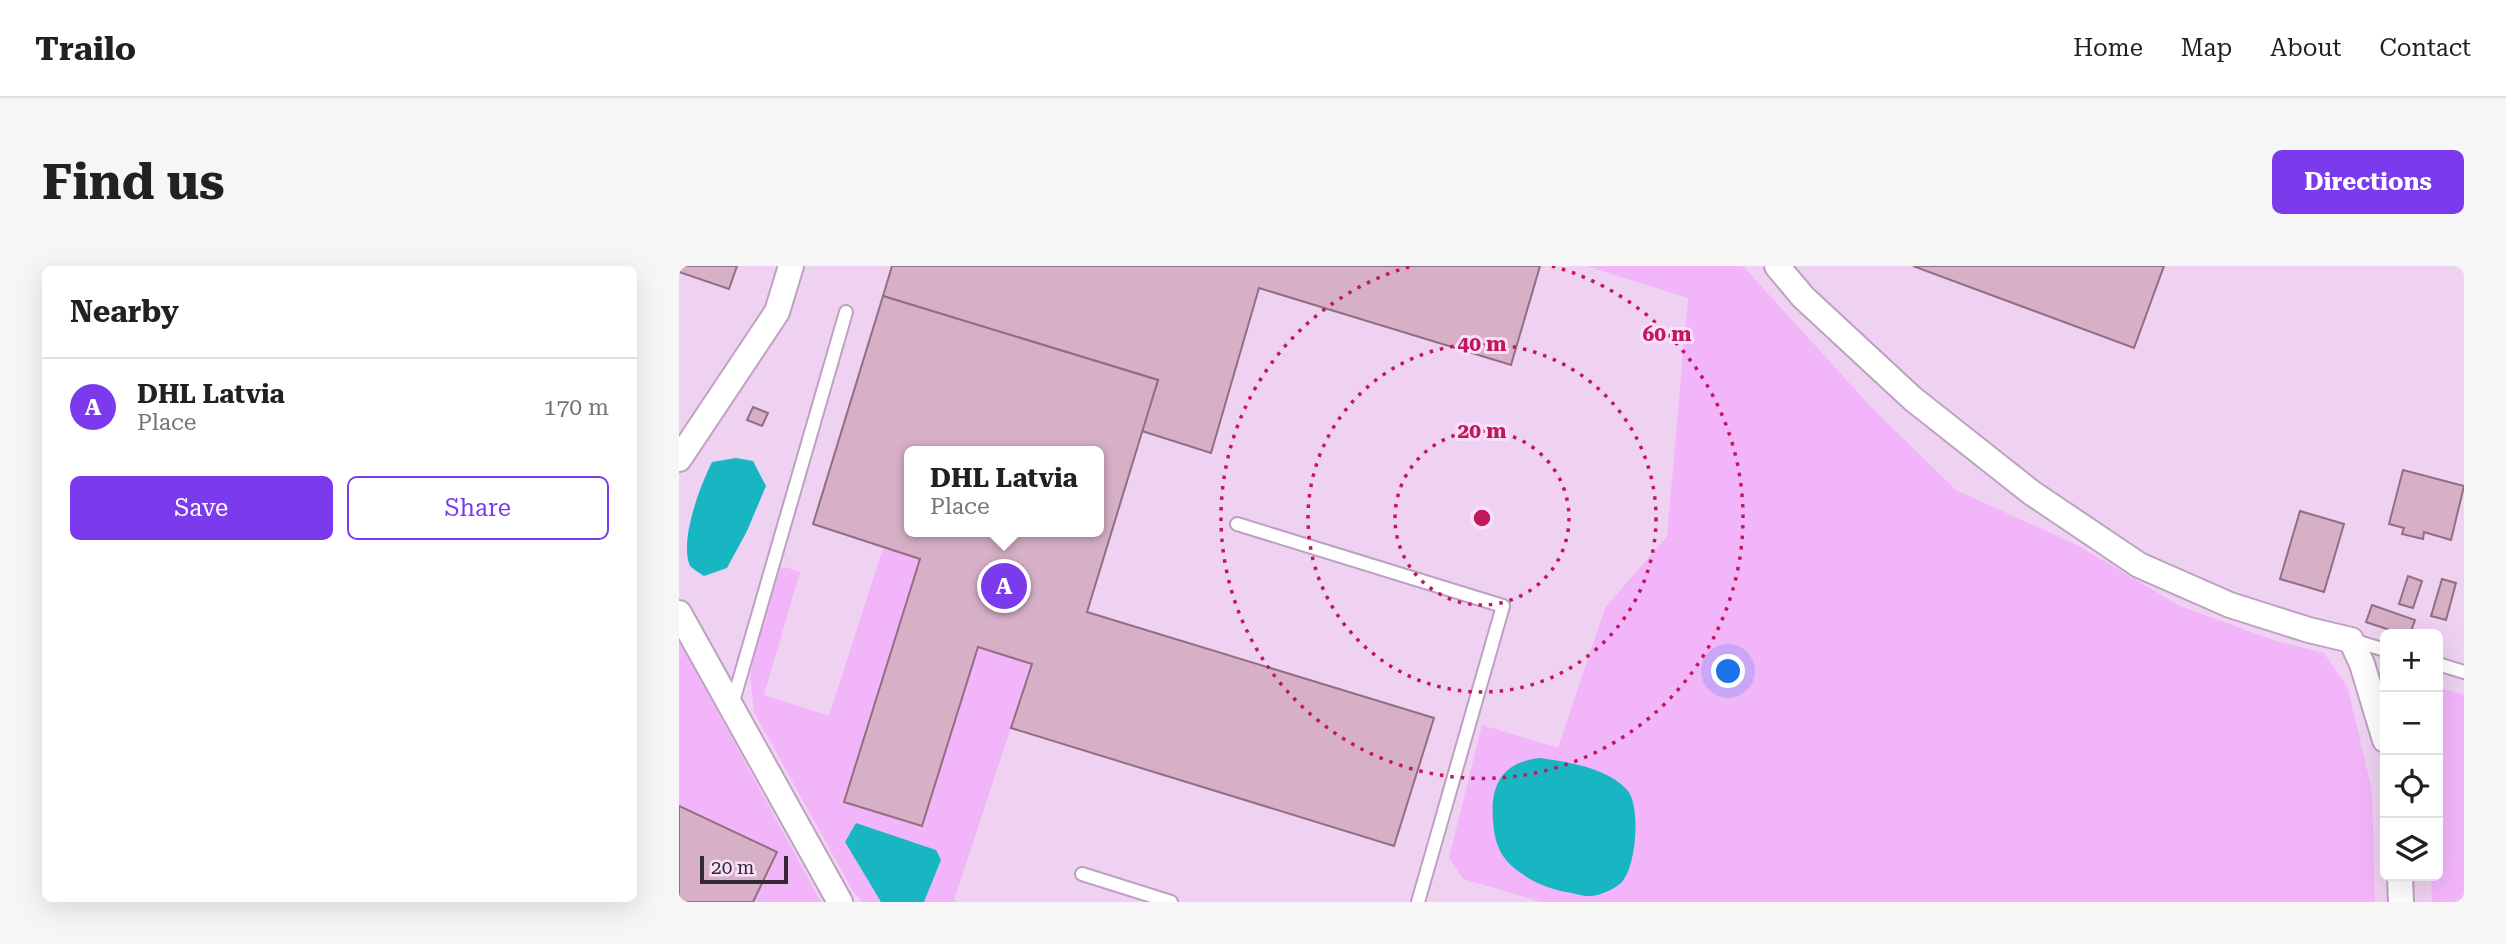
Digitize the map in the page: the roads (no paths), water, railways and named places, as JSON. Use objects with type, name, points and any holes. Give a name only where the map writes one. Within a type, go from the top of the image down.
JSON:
[{"type":"street","points":[[679,459],[777,312],[790,266]]},
{"type":"street","points":[[1776,266],[1803,297],[1913,399],[2032,493],[2139,565],[2230,606],[2351,640],[2362,664],[2380,723]]},
{"type":"street","points":[[679,613],[841,902]]},
{"type":"street","points":[[2400,881],[2401,902]]},
{"type":"lane","points":[[732,705],[846,312]]},
{"type":"lane","points":[[1237,524],[1503,606],[1418,902]]},
{"type":"lane","points":[[2351,640],[2380,649]]},
{"type":"lane","points":[[2443,666],[2464,672]]},
{"type":"lane","points":[[1082,874],[1171,902]]},
{"type":"water","points":[[736,458],[753,461],[766,486],[747,531],[727,568],[704,576],[690,566],[687,555],[692,514],[712,462]]},
{"type":"water","points":[[1540,758],[1575,764],[1599,772],[1620,783],[1628,791],[1635,811],[1633,852],[1626,876],[1611,889],[1589,896],[1550,888],[1518,871],[1500,850],[1493,820],[1497,786],[1501,777],[1517,764]]},
{"type":"water","points":[[856,823],[936,850],[941,860],[924,902],[881,902],[845,842]]},
{"type":"place","name":"DHL Latvia","points":[[1004,586]]}]
